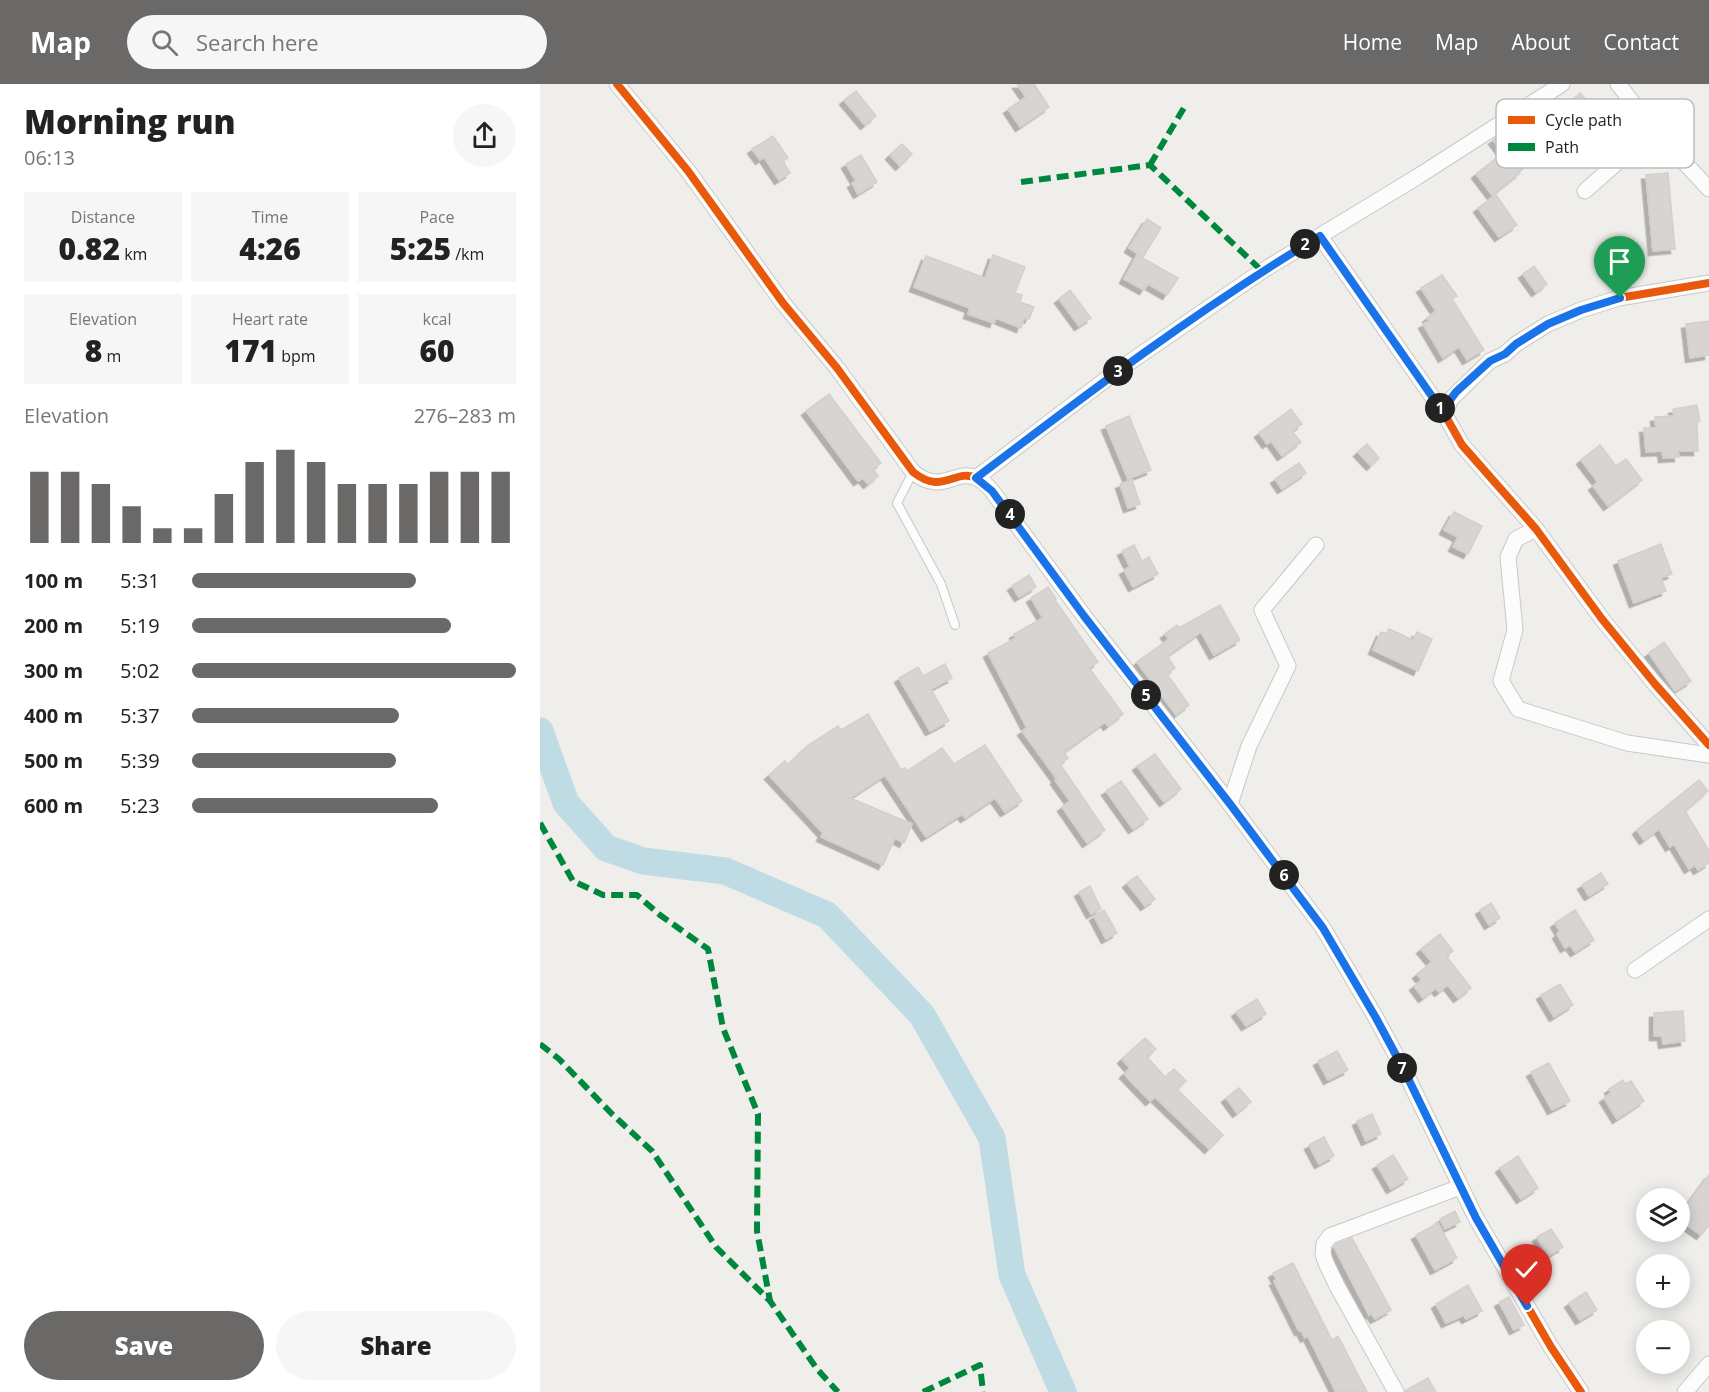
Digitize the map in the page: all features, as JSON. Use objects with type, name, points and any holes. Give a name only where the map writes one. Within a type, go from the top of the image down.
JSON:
[{"type":"street","points":[[617,84],[688,171],[783,303],[837,368],[913,472],[925,481],[941,483],[966,476],[976,478],[992,491],[1084,616],[1297,892],[1336,949],[1404,1070],[1476,1218],[1551,1347],[1581,1392]]},
{"type":"street","points":[[1539,99],[1562,84]]},
{"type":"street","points":[[1618,84],[1630,99]]},
{"type":"street","points":[[976,478],[1117,371],[1262,271],[1418,177],[1496,127]]},
{"type":"street","points":[[1585,191],[1611,168]]},
{"type":"street","points":[[1689,168],[1709,189]]},
{"type":"street","points":[[1320,236],[1445,415],[1462,445],[1536,528],[1602,620],[1654,684],[1709,745]]},
{"type":"street","points":[[1445,415],[1450,400],[1456,392],[1490,361],[1505,354],[1516,344],[1548,324],[1581,310],[1620,298],[1709,283]]},
{"type":"street","points":[[1536,528],[1516,539],[1508,556],[1515,630],[1502,681],[1518,709],[1627,743],[1709,755]]},
{"type":"street","points":[[1230,804],[1249,746],[1288,666],[1262,610],[1316,544]]},
{"type":"street","points":[[1635,970],[1709,919]]},
{"type":"street","points":[[1396,1392],[1337,1286],[1323,1254],[1324,1244],[1330,1236],[1460,1187]]},
{"type":"street","points":[[1684,1392],[1709,1364]]},
{"type":"lane","points":[[913,472],[897,503],[941,584],[955,625]]},
{"type":"building","points":[[1017,84],[1034,84],[1049,107],[1020,127],[1008,109],[1026,97]]},
{"type":"building","points":[[856,91],[876,116],[865,125],[844,100]]},
{"type":"building","points":[[1580,93],[1586,99],[1574,99]]},
{"type":"building","points":[[773,136],[788,158],[783,161],[790,173],[779,180],[764,157],[760,160],[752,149]]},
{"type":"building","points":[[902,144],[912,154],[900,166],[890,155]]},
{"type":"building","points":[[861,155],[877,182],[858,194],[852,183],[856,181],[846,164]]},
{"type":"building","points":[[1496,158],[1496,168],[1522,168],[1518,171],[1520,173],[1492,195],[1476,174]]},
{"type":"building","points":[[1668,173],[1675,249],[1653,251],[1646,175]]},
{"type":"building","points":[[1496,195],[1517,225],[1499,237],[1478,208]]},
{"type":"building","points":[[1147,219],[1161,228],[1143,257],[1129,248]]},
{"type":"building","points":[[993,255],[1025,267],[1015,293],[1022,295],[1020,302],[1034,307],[1029,319],[1024,318],[1021,328],[996,318],[994,323],[968,314],[970,308],[914,287],[926,256],[985,278]]},
{"type":"building","points":[[1137,255],[1178,278],[1167,295],[1148,284],[1144,290],[1124,279]]},
{"type":"building","points":[[1534,266],[1547,284],[1536,292],[1523,274]]},
{"type":"building","points":[[1442,275],[1457,296],[1452,299],[1484,350],[1467,360],[1459,347],[1443,358],[1423,324],[1429,321],[1427,318],[1436,311],[1421,288]]},
{"type":"building","points":[[1070,290],[1091,318],[1079,326],[1059,299]]},
{"type":"building","points":[[1709,321],[1709,355],[1690,358],[1686,324]]},
{"type":"building","points":[[829,394],[881,463],[873,469],[878,476],[868,484],[863,478],[858,481],[806,411]]},
{"type":"building","points":[[1697,405],[1700,421],[1697,422],[1698,451],[1678,451],[1679,457],[1663,458],[1662,451],[1646,452],[1644,428],[1656,428],[1655,417],[1674,416],[1673,409]]},
{"type":"building","points":[[1291,409],[1302,424],[1292,431],[1301,442],[1282,456],[1271,441],[1267,444],[1259,433]]},
{"type":"building","points":[[1129,416],[1151,470],[1128,479],[1106,426]]},
{"type":"building","points":[[1367,444],[1379,458],[1371,466],[1358,452]]},
{"type":"building","points":[[1600,445],[1616,466],[1626,459],[1642,480],[1608,506],[1593,486],[1598,482],[1581,460]]},
{"type":"building","points":[[1299,463],[1306,473],[1282,489],[1275,479]]},
{"type":"building","points":[[1132,480],[1140,504],[1128,508],[1120,484]]},
{"type":"building","points":[[1454,512],[1482,526],[1468,554],[1453,547],[1458,537],[1444,530]]},
{"type":"building","points":[[1661,544],[1672,574],[1661,578],[1666,591],[1634,603],[1618,561]]},
{"type":"building","points":[[1134,545],[1142,561],[1149,557],[1158,574],[1133,587],[1124,570],[1130,567],[1122,551]]},
{"type":"building","points":[[1029,575],[1036,587],[1019,597],[1012,586]]},
{"type":"building","points":[[1048,587],[1098,662],[1089,668],[1123,714],[1108,726],[1105,722],[1064,752],[1068,758],[1060,764],[1105,830],[1087,843],[1062,807],[1070,801],[1022,731],[1027,728],[988,653],[1016,638],[1014,634],[1043,618],[1031,598]]},
{"type":"building","points":[[1220,605],[1240,640],[1214,655],[1201,632],[1167,656],[1175,668],[1167,674],[1189,705],[1176,715],[1137,662],[1169,639],[1165,634],[1177,625],[1179,628]]},
{"type":"building","points":[[1389,629],[1413,640],[1417,632],[1432,639],[1418,671],[1373,650],[1381,632],[1386,634]]},
{"type":"building","points":[[1664,642],[1691,681],[1675,691],[1649,653]]},
{"type":"building","points":[[945,664],[952,678],[931,689],[949,721],[930,731],[899,678],[918,667],[923,676]]},
{"type":"building","points":[[868,714],[901,770],[905,768],[907,771],[942,748],[954,764],[985,745],[1022,801],[1005,812],[995,798],[965,818],[962,814],[926,837],[885,775],[850,798],[912,824],[904,843],[895,838],[883,865],[821,837],[823,833],[769,775],[785,761],[788,765],[807,746],[838,726],[841,730]]},
{"type":"building","points":[[1155,754],[1181,789],[1164,802],[1137,766]]},
{"type":"building","points":[[1699,780],[1708,791],[1685,811],[1709,851],[1709,863],[1698,870],[1695,865],[1689,869],[1674,844],[1670,847],[1659,829],[1644,840],[1637,830]]},
{"type":"building","points":[[1121,781],[1148,819],[1133,829],[1106,791]]},
{"type":"building","points":[[1601,873],[1608,884],[1589,896],[1582,885]]},
{"type":"building","points":[[1137,876],[1155,899],[1145,906],[1127,883]]},
{"type":"building","points":[[1090,886],[1101,909],[1091,914],[1079,892]]},
{"type":"building","points":[[1491,903],[1500,918],[1489,925],[1480,910]]},
{"type":"building","points":[[1104,910],[1117,933],[1106,939],[1094,916]]},
{"type":"building","points":[[1575,910],[1594,940],[1575,952],[1570,945],[1565,948],[1557,934],[1560,932],[1555,923]]},
{"type":"building","points":[[1440,934],[1453,951],[1446,956],[1471,988],[1458,998],[1448,985],[1439,992],[1436,988],[1423,998],[1414,986],[1422,980],[1417,974],[1432,962],[1421,949]]},
{"type":"building","points":[[1560,984],[1573,1005],[1554,1017],[1541,995]]},
{"type":"building","points":[[1257,999],[1266,1014],[1246,1026],[1236,1012]]},
{"type":"building","points":[[1683,1011],[1685,1041],[1663,1044],[1662,1036],[1654,1036],[1654,1013]]},
{"type":"building","points":[[1145,1038],[1156,1049],[1147,1057],[1165,1077],[1174,1069],[1186,1081],[1177,1089],[1223,1135],[1209,1149],[1155,1097],[1150,1101],[1124,1074],[1130,1068],[1122,1059]]},
{"type":"building","points":[[1337,1051],[1348,1070],[1328,1080],[1318,1061]]},
{"type":"building","points":[[1549,1063],[1570,1101],[1552,1110],[1531,1072]]},
{"type":"building","points":[[1623,1080],[1625,1084],[1631,1081],[1644,1101],[1617,1119],[1604,1098],[1611,1093],[1609,1089]]},
{"type":"building","points":[[1239,1088],[1251,1102],[1237,1113],[1226,1098]]},
{"type":"building","points":[[1372,1114],[1381,1134],[1366,1141],[1357,1121]]},
{"type":"building","points":[[1324,1137],[1334,1156],[1319,1164],[1309,1145]]},
{"type":"building","points":[[1393,1155],[1408,1179],[1391,1189],[1377,1165]]},
{"type":"building","points":[[1518,1156],[1538,1188],[1521,1199],[1500,1168]]},
{"type":"building","points":[[1709,1175],[1709,1225],[1701,1235],[1690,1227],[1690,1201]]},
{"type":"building","points":[[1455,1211],[1460,1222],[1445,1229],[1440,1219]]},
{"type":"building","points":[[1438,1223],[1457,1258],[1435,1270],[1416,1235]]},
{"type":"building","points":[[1551,1229],[1563,1247],[1548,1256],[1537,1237]]},
{"type":"building","points":[[1352,1238],[1391,1310],[1375,1319],[1371,1313],[1369,1315],[1334,1247]]},
{"type":"building","points":[[1293,1263],[1332,1340],[1338,1336],[1367,1392],[1336,1392],[1308,1336],[1305,1338],[1301,1330],[1299,1331],[1274,1281],[1277,1280],[1273,1273]]},
{"type":"building","points":[[1468,1285],[1482,1311],[1466,1319],[1464,1315],[1446,1323],[1436,1304]]},
{"type":"building","points":[[1586,1292],[1597,1310],[1580,1320],[1569,1303]]},
{"type":"building","points":[[1509,1297],[1524,1325],[1514,1330],[1499,1302]]},
{"type":"building","points":[[1428,1378],[1436,1392],[1405,1391]]},
{"type":"waterway","points":[[540,731],[566,803],[606,848],[643,861],[725,871],[827,915],[922,1015],[992,1138],[1012,1275],[1063,1392]]},
{"type":"marked path","points":[[1150,165],[1185,106]]},
{"type":"marked path","points":[[1021,182],[1150,165],[1262,271]]},
{"type":"marked path","points":[[540,823],[573,881],[603,895],[637,895],[660,915],[708,949],[723,1028],[758,1114],[757,1231],[770,1301]]},
{"type":"marked path","points":[[540,1044],[559,1059],[612,1114],[652,1151],[716,1247],[770,1301],[817,1369],[838,1392]]},
{"type":"marked path","points":[[923,1392],[980,1365],[983,1392]]},
{"type":"cycle path","points":[[617,84],[688,171],[783,303],[837,368],[913,472],[932,482],[969,476],[979,479],[990,489],[1084,616],[1323,928],[1404,1070],[1476,1218],[1551,1347],[1581,1392]]},
{"type":"cycle path","points":[[1709,283],[1619,298],[1548,324],[1516,344],[1505,354],[1490,361],[1450,400],[1445,415],[1462,445],[1536,529],[1602,619],[1709,745]]},
{"type":"route","points":[[1527,1306],[1476,1218],[1376,1018],[1323,928],[1084,616],[1010,514],[992,491],[976,478],[1117,371],[1262,271],[1320,236],[1445,415],[1450,400],[1456,392],[1490,361],[1505,354],[1516,344],[1548,324],[1581,310],[1620,298]]}]
